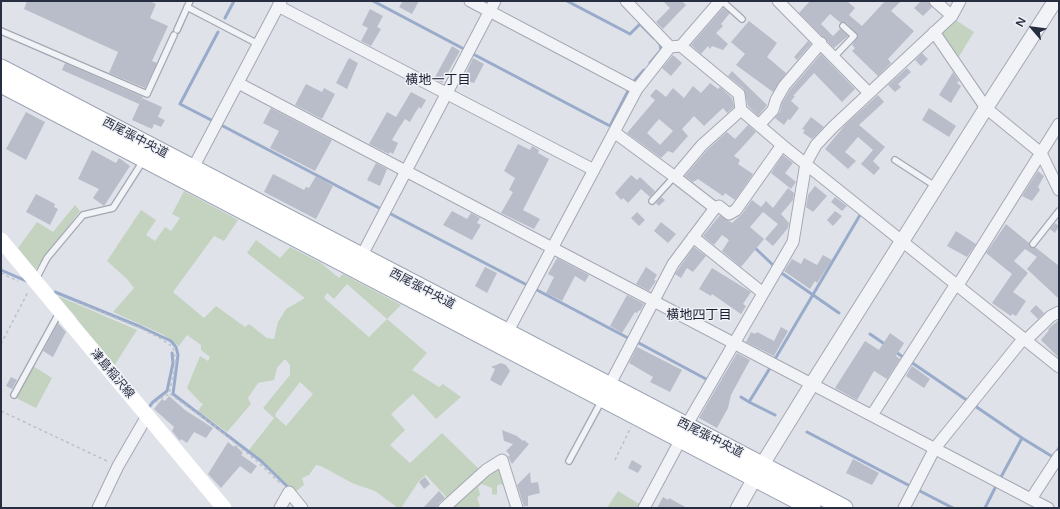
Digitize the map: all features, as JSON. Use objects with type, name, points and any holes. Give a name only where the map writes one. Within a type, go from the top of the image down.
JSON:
[{"type":"main road","name":"西尾張中央道","points":[[1,68],[507,333],[606,392]]},
{"type":"main road","name":"西尾張中央道","points":[[1,84],[144,159],[606,392],[759,471],[844,508]]},
{"type":"main road","name":"津島稲沢線","points":[[1,240],[224,508]]},
{"type":"main road","name":"西尾張中央道","points":[[759,471],[812,508]]},
{"type":"street","points":[[470,1],[637,89]]},
{"type":"street","points":[[361,257],[495,1]]},
{"type":"street","points":[[626,1],[676,46],[739,94],[741,110],[782,146],[806,163],[1059,367]]},
{"type":"street","points":[[507,333],[637,89],[676,46],[721,1]]},
{"type":"street","points":[[935,1],[952,16]]},
{"type":"street","points":[[644,508],[733,343],[793,242],[806,163],[816,145],[869,93],[952,16],[960,1]]},
{"type":"street","points":[[738,508],[812,384],[902,240],[1056,1]]},
{"type":"street","points":[[783,2],[821,44],[869,93]]},
{"type":"street","points":[[193,168],[280,3],[446,93],[594,170]]},
{"type":"street","points":[[934,32],[986,108],[1041,153],[1059,190]]},
{"type":"street","points":[[758,125],[773,110],[776,100],[784,86],[821,44]]},
{"type":"street","points":[[238,83],[1048,508]]},
{"type":"street","points":[[675,177],[702,145],[741,110]]},
{"type":"street","points":[[872,415],[1059,124]]},
{"type":"street","points":[[614,132],[714,208]]},
{"type":"street","points":[[606,392],[673,264],[714,208],[719,206],[729,214],[736,210],[782,146]]},
{"type":"street","points":[[693,237],[763,293]]},
{"type":"street","points":[[904,508],[935,448],[1024,340],[1051,316],[1059,312]]},
{"type":"street","points":[[98,508],[118,466],[147,416]]},
{"type":"street","points":[[1031,499],[1059,456]]},
{"type":"street","points":[[444,508],[486,470],[502,460],[517,508]]},
{"type":"street","points":[[280,508],[289,492],[302,508]]},
{"type":"lane","points":[[1,31],[147,94],[190,1]]},
{"type":"lane","points":[[721,1],[742,19]]},
{"type":"lane","points":[[187,7],[258,44]]},
{"type":"lane","points":[[834,57],[854,36],[843,26]]},
{"type":"lane","points":[[35,281],[47,258],[82,215],[113,208],[144,159]]},
{"type":"lane","points":[[896,160],[936,187]]},
{"type":"lane","points":[[652,201],[675,177]]},
{"type":"lane","points":[[1033,244],[1059,211]]},
{"type":"lane","points":[[14,395],[60,311]]},
{"type":"lane","points":[[569,461],[606,392]]},
{"type":"path","points":[[1,273],[19,281]]},
{"type":"path","points":[[1,344],[35,281]]},
{"type":"path","points":[[76,302],[140,328],[170,344],[176,355],[169,394],[154,404],[147,416]]},
{"type":"path","points":[[169,394],[217,428],[253,458],[289,492]]},
{"type":"path","points":[[1,411],[118,466]]},
{"type":"path","points":[[615,460],[633,424]]},
{"type":"green space","points":[[954,19],[974,32],[958,58],[939,34]]},
{"type":"green space","points":[[184,191],[238,220],[224,241],[214,236],[173,292],[204,318],[216,306],[245,327],[249,324],[267,338],[274,339],[278,322],[286,309],[305,298],[247,253],[256,240],[280,258],[290,247],[321,263],[339,278],[343,274],[401,305],[387,319],[427,353],[412,370],[439,387],[443,384],[461,397],[436,419],[413,394],[391,414],[405,430],[390,445],[410,463],[442,433],[481,471],[449,500],[426,475],[419,481],[401,508],[398,508],[375,491],[352,483],[321,466],[316,465],[309,475],[302,478],[304,485],[295,492],[249,450],[274,418],[263,408],[290,375],[290,365],[286,360],[284,360],[277,368],[274,380],[258,383],[248,398],[251,404],[227,432],[198,411],[203,404],[187,388],[200,356],[208,361],[210,357],[201,350],[201,345],[187,335],[179,346],[162,334],[113,312],[134,288],[127,279],[107,261],[141,210],[156,220],[146,235],[155,241],[165,227],[171,231],[180,218],[172,214]],"holes":[[[347,284],[387,319],[369,337],[324,298],[327,293],[334,299]],[[300,382],[313,394],[286,426],[275,416]]]},
{"type":"green space","points":[[75,205],[80,211],[35,270],[18,248],[37,222],[53,232]]},
{"type":"green space","points":[[58,296],[137,330],[114,366],[79,325],[76,317]]},
{"type":"green space","points":[[33,366],[52,378],[36,408],[16,398]]},
{"type":"green space","points":[[497,465],[507,481],[503,485],[499,484],[497,486],[497,494],[492,494],[492,488],[482,484],[478,487],[480,495],[477,498],[480,506],[477,508],[450,508]]},
{"type":"green space","points":[[618,491],[641,505],[640,508],[607,508]]},
{"type":"building","points":[[27,1],[150,1],[156,4],[150,18],[168,26],[152,61],[157,63],[145,88],[109,73],[118,52],[24,9]]},
{"type":"building","points":[[403,1],[419,1],[412,14],[399,7]]},
{"type":"building","points":[[663,1],[682,1],[686,5],[663,29],[656,22],[670,8]]},
{"type":"building","points":[[810,1],[847,1],[855,8],[849,15],[862,26],[885,1],[901,1],[891,11],[914,31],[888,59],[891,63],[878,76],[852,51],[855,48],[852,45],[858,35],[846,23],[841,23],[830,14],[821,24],[833,36],[840,29],[848,36],[834,48],[799,13]]},
{"type":"building","points":[[921,1],[928,1],[932,7],[923,16],[914,8]]},
{"type":"building","points":[[723,8],[730,13],[721,24],[723,26],[716,33],[728,44],[723,50],[712,46],[710,49],[708,46],[701,54],[691,45]]},
{"type":"building","points":[[370,9],[383,16],[377,27],[381,29],[371,46],[361,41],[368,28],[362,25]]},
{"type":"building","points":[[749,21],[777,43],[767,57],[786,73],[773,92],[736,65],[745,54],[731,42]]},
{"type":"building","points":[[808,41],[811,44],[797,60],[794,57]]},
{"type":"building","points":[[452,46],[460,51],[442,83],[434,79]]},
{"type":"building","points":[[922,53],[928,59],[921,66],[915,60]]},
{"type":"building","points":[[821,54],[855,89],[842,102],[814,73],[793,96],[795,96],[791,101],[799,108],[784,125],[775,118],[780,112],[782,103],[790,90]]},
{"type":"building","points":[[673,55],[682,63],[671,76],[662,68]]},
{"type":"building","points":[[349,58],[358,63],[347,89],[336,83]]},
{"type":"building","points":[[473,58],[484,64],[474,83],[470,82],[467,87],[461,84]]},
{"type":"building","points":[[65,63],[143,97],[139,104],[62,70]]},
{"type":"building","points":[[907,68],[911,72],[898,84],[901,87],[895,92],[888,85]]},
{"type":"building","points":[[732,71],[767,105],[758,116],[748,106],[744,89],[728,76]]},
{"type":"building","points":[[953,72],[959,81],[957,83],[961,86],[951,103],[939,95]]},
{"type":"building","points":[[710,83],[718,89],[720,87],[732,98],[734,107],[727,113],[723,108],[704,126],[694,116],[682,129],[688,136],[673,153],[668,151],[661,158],[627,133],[655,100],[650,96],[656,89],[666,97],[673,88],[684,98],[693,86],[701,93]],"holes":[[[659,119],[673,131],[660,145],[647,133]]]},
{"type":"building","points":[[306,84],[322,92],[324,88],[335,94],[322,119],[295,105]]},
{"type":"building","points":[[411,92],[426,100],[421,109],[419,107],[410,122],[405,119],[399,128],[392,140],[398,143],[393,154],[390,152],[389,154],[369,144],[387,112],[396,117]]},
{"type":"building","points":[[878,95],[884,102],[859,125],[885,147],[873,161],[880,168],[874,175],[861,164],[873,150],[858,137],[845,152],[856,161],[848,169],[825,149],[845,125]]},
{"type":"building","points":[[142,98],[162,107],[158,117],[165,120],[161,127],[154,124],[152,129],[132,120]]},
{"type":"building","points":[[271,108],[332,140],[315,171],[270,148],[279,131],[263,123]]},
{"type":"building","points":[[929,108],[956,126],[949,137],[922,120]]},
{"type":"building","points":[[26,112],[45,122],[26,160],[6,149]]},
{"type":"building","points":[[811,117],[824,127],[812,139],[803,133],[805,130],[802,129]]},
{"type":"building","points":[[748,125],[756,132],[734,156],[740,160],[738,164],[753,174],[735,200],[725,193],[723,196],[698,179],[693,182],[685,176],[707,150],[727,132],[735,139]]},
{"type":"building","points":[[518,144],[530,150],[532,146],[539,150],[538,153],[549,159],[523,210],[540,219],[534,229],[501,213],[513,192],[509,190],[515,178],[504,171]]},
{"type":"building","points":[[92,150],[116,163],[119,158],[130,166],[104,206],[93,198],[99,189],[78,179]]},
{"type":"building","points":[[783,155],[793,163],[785,173],[796,182],[791,189],[771,173]]},
{"type":"building","points":[[376,163],[387,169],[380,186],[367,180]]},
{"type":"building","points":[[1038,171],[1044,176],[1038,187],[1040,190],[1032,201],[1022,196]]},
{"type":"building","points":[[273,174],[304,190],[306,187],[309,188],[316,176],[333,186],[316,219],[264,192]]},
{"type":"building","points":[[631,175],[637,180],[640,177],[655,191],[650,197],[641,189],[628,203],[623,198],[621,200],[615,193]]},
{"type":"building","points":[[815,186],[827,196],[813,212],[806,207],[808,195]]},
{"type":"building","points":[[788,188],[794,193],[793,200],[781,214],[789,223],[788,228],[773,246],[765,239],[778,224],[763,212],[750,227],[764,239],[741,267],[722,251],[729,240],[722,235],[714,245],[703,236],[720,215],[732,223],[742,214],[752,200],[761,207],[766,201],[773,208]]},
{"type":"building","points":[[36,194],[55,204],[54,207],[58,209],[50,225],[26,212]]},
{"type":"building","points":[[661,197],[665,200],[659,206],[656,203]]},
{"type":"building","points":[[835,197],[847,206],[842,211],[831,202]]},
{"type":"building","points":[[452,211],[467,219],[471,213],[480,218],[477,223],[481,225],[472,240],[443,225]]},
{"type":"building","points":[[835,211],[842,216],[833,226],[827,220]]},
{"type":"building","points":[[637,212],[645,220],[639,226],[631,218]]},
{"type":"building","points":[[661,222],[676,234],[668,243],[654,231]]},
{"type":"building","points":[[1055,223],[1059,226],[1055,233],[1050,229]]},
{"type":"building","points":[[1006,224],[1029,243],[1030,247],[1035,247],[1059,266],[1059,299],[1027,269],[1037,257],[1025,249],[1014,261],[1028,273],[1013,292],[1026,301],[1016,316],[1012,314],[1011,316],[992,303],[1012,274],[986,253]]},
{"type":"building","points":[[956,231],[976,244],[967,257],[947,246]]},
{"type":"building","points":[[694,247],[706,256],[693,272],[687,268],[681,278],[675,274]]},
{"type":"building","points":[[823,255],[832,260],[817,283],[815,281],[810,289],[784,271],[792,259],[801,264],[804,258],[817,265]]},
{"type":"building","points":[[557,258],[589,275],[585,282],[575,276],[562,301],[546,293],[554,277],[548,274]]},
{"type":"building","points":[[485,267],[497,273],[487,293],[475,286]]},
{"type":"building","points":[[646,267],[657,275],[654,280],[656,281],[649,291],[636,284]]},
{"type":"building","points":[[712,268],[751,292],[743,304],[746,306],[741,314],[712,294],[711,296],[699,289]]},
{"type":"building","points":[[627,295],[644,304],[640,311],[639,310],[637,313],[635,312],[622,333],[610,326]]},
{"type":"building","points":[[1036,305],[1044,313],[1038,319],[1030,311]]},
{"type":"building","points":[[1059,320],[1059,358],[1041,340],[1049,330],[1048,329]]},
{"type":"building","points":[[58,323],[66,332],[53,357],[43,351]]},
{"type":"building","points":[[781,327],[788,331],[774,356],[746,342],[751,332],[755,334],[757,332],[774,341]]},
{"type":"building","points":[[890,333],[904,343],[896,356],[900,359],[887,379],[874,371],[857,400],[835,388],[865,341],[879,350]]},
{"type":"building","points":[[637,347],[682,370],[670,392],[650,382],[653,377],[629,363]]},
{"type":"building","points":[[737,353],[750,360],[731,395],[728,408],[717,428],[699,418]]},
{"type":"building","points":[[501,363],[506,365],[510,371],[501,386],[490,380],[495,369],[491,367]]},
{"type":"building","points":[[912,366],[930,379],[924,388],[906,376]]},
{"type":"building","points":[[11,377],[17,380],[12,389],[6,386]]},
{"type":"building","points":[[169,396],[185,410],[213,428],[206,438],[194,432],[187,443],[181,439],[180,441],[172,431],[174,427],[154,409],[162,399],[165,401]]},
{"type":"building","points":[[502,430],[517,436],[529,444],[512,464],[508,457],[510,455],[506,451],[513,444],[504,441]]},
{"type":"building","points":[[228,442],[234,447],[235,445],[243,453],[241,455],[257,466],[251,474],[240,466],[221,488],[208,474]]},
{"type":"building","points":[[853,459],[879,473],[872,485],[846,473]]},
{"type":"building","points":[[632,460],[642,466],[638,473],[628,468]]},
{"type":"building","points":[[530,472],[531,483],[538,482],[540,493],[528,496],[528,506],[524,506],[517,485]]},
{"type":"building","points":[[425,477],[430,484],[424,489],[419,482]]},
{"type":"building","points":[[439,491],[445,498],[439,503],[437,508],[423,508]]},
{"type":"building","points":[[663,497],[668,500],[669,498],[687,508],[657,508]]},
{"type":"waterway","points":[[225,18],[234,1]]},
{"type":"waterway","points":[[373,1],[464,49]]},
{"type":"waterway","points":[[567,1],[630,34],[640,24],[654,38]]},
{"type":"waterway","points":[[213,121],[180,104],[218,32]]},
{"type":"waterway","points":[[650,63],[661,50],[658,42]]},
{"type":"waterway","points":[[473,54],[610,126]]},
{"type":"waterway","points":[[635,80],[644,70]]},
{"type":"waterway","points":[[610,126],[628,91]]},
{"type":"waterway","points":[[221,125],[381,209]]},
{"type":"waterway","points":[[389,213],[527,285]]},
{"type":"waterway","points":[[775,359],[860,215]]},
{"type":"waterway","points":[[754,247],[774,266]]},
{"type":"waterway","points":[[1,270],[26,281]]},
{"type":"waterway","points":[[780,272],[839,313]]},
{"type":"waterway","points":[[537,290],[628,338]]},
{"type":"waterway","points":[[55,292],[141,327],[171,341],[176,347],[178,355],[173,394],[261,461],[290,489]]},
{"type":"waterway","points":[[870,334],[886,345]]},
{"type":"waterway","points":[[637,342],[706,379]]},
{"type":"waterway","points":[[896,352],[904,358]]},
{"type":"waterway","points":[[149,407],[167,391],[173,363],[172,353]]},
{"type":"waterway","points":[[911,362],[968,401]]},
{"type":"waterway","points":[[770,368],[749,402],[775,415]]},
{"type":"waterway","points":[[741,397],[749,402]]},
{"type":"waterway","points":[[975,406],[1022,438],[1001,477]]},
{"type":"waterway","points":[[807,432],[910,486]]},
{"type":"waterway","points":[[1022,438],[1053,457],[1059,448]]},
{"type":"waterway","points":[[985,508],[996,486]]},
{"type":"waterway","points":[[918,490],[953,508]]},
{"type":"district","name":"横地一丁目","points":[[438,81]]},
{"type":"district","name":"横地四丁目","points":[[699,316]]}]
